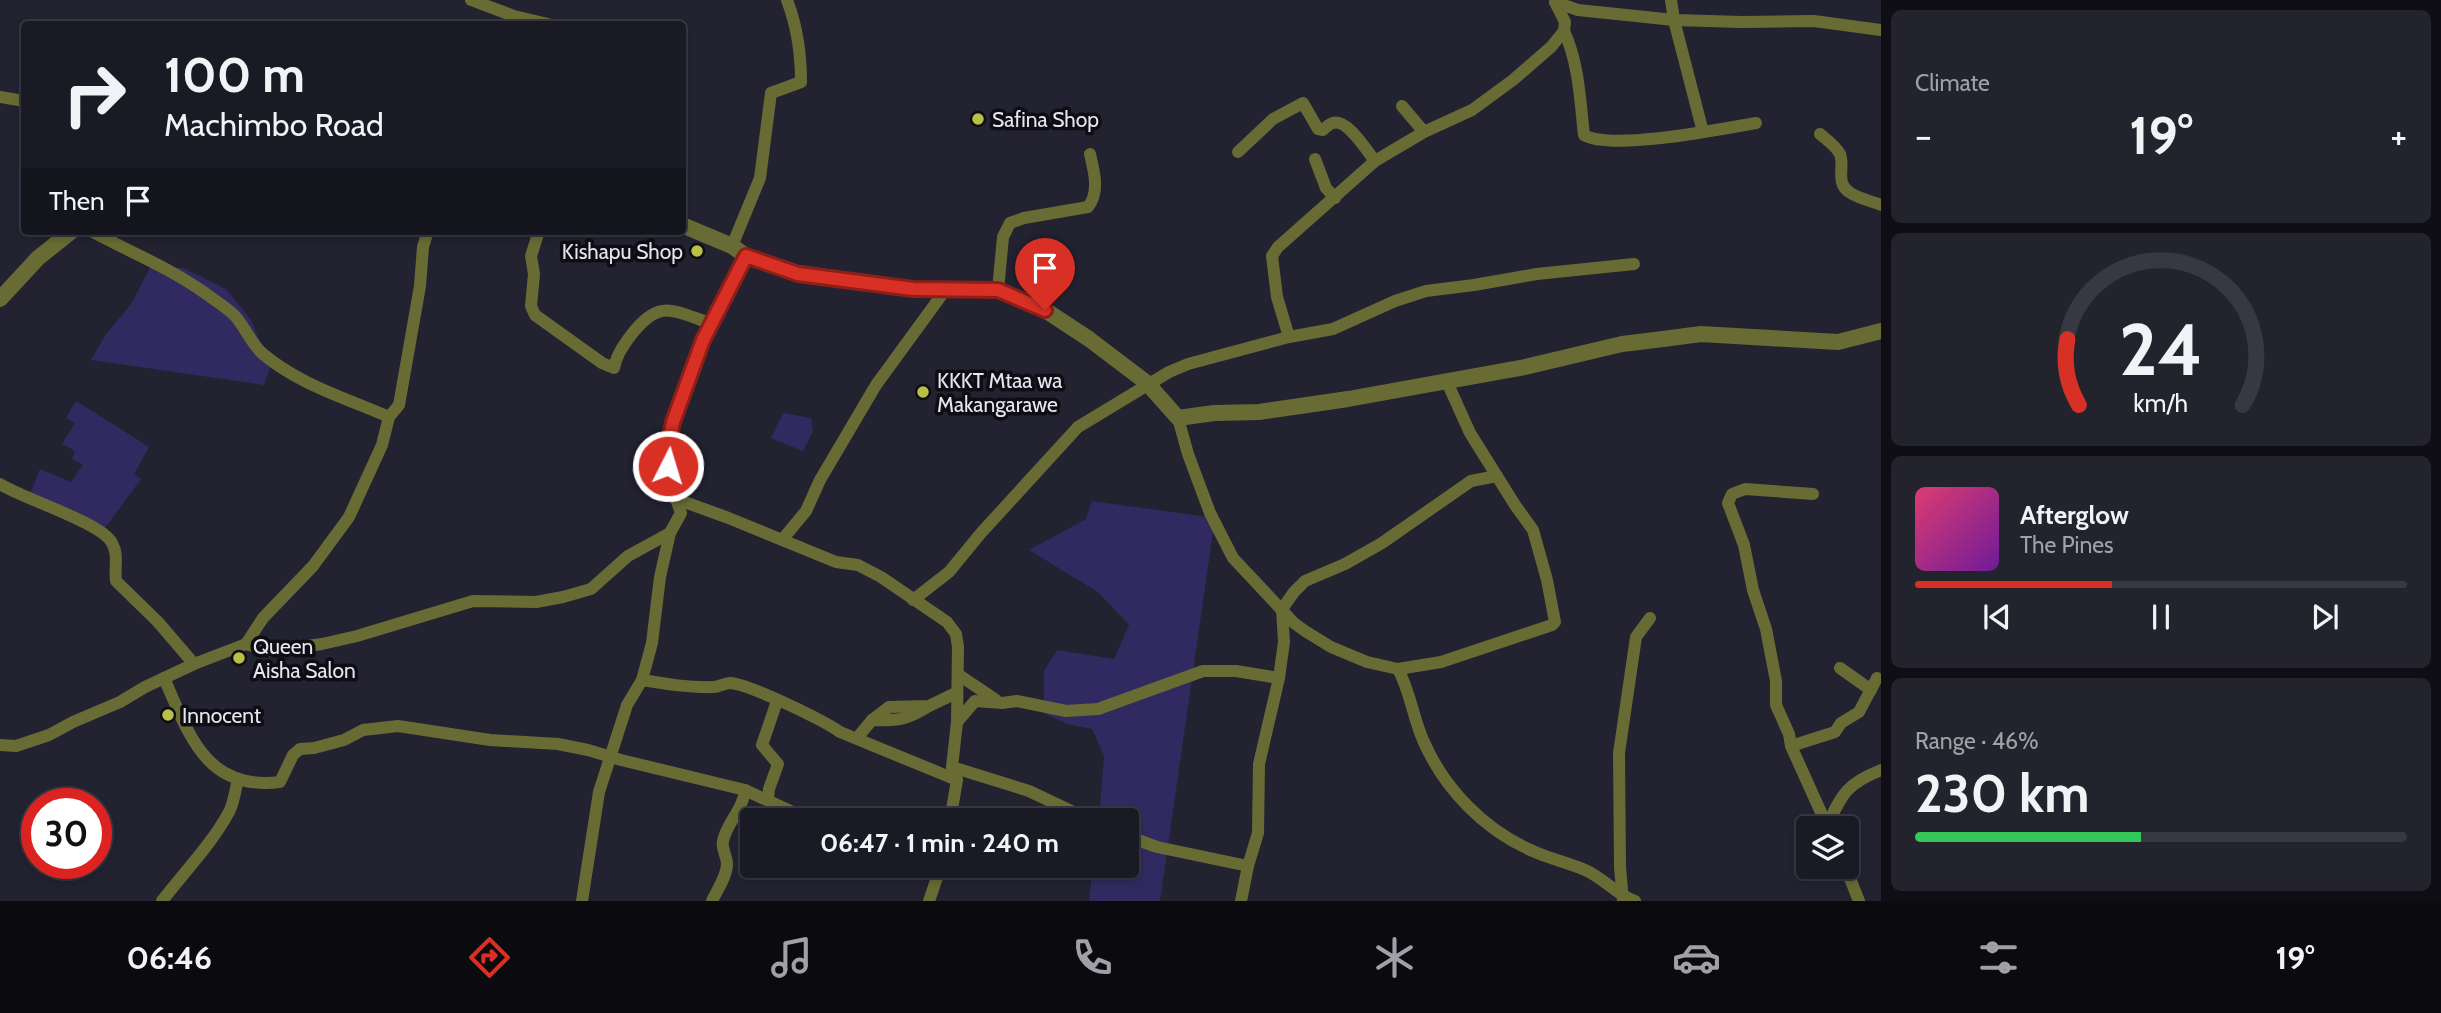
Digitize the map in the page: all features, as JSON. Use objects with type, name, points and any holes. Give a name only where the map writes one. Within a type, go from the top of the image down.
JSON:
[{"type":"street","points":[[471,0],[535,21]]},
{"type":"street","points":[[582,901],[599,792],[627,705],[642,680],[652,643],[660,577],[670,533],[681,513],[676,499],[678,480],[668,466],[667,451],[673,422],[739,251],[760,178],[771,93],[801,82],[796,28],[787,0]]},
{"type":"street","points":[[1671,0],[1703,132]]},
{"type":"street","points":[[1553,1],[1578,10],[1591,6],[1674,20],[1814,21],[1881,30]]},
{"type":"street","points":[[1553,1],[1565,22],[1564,31],[1571,46],[1578,78],[1584,135],[1590,139],[1605,141],[1678,136],[1756,123]]},
{"type":"street","points":[[1289,337],[1277,296],[1272,256],[1291,234],[1375,161],[1424,132],[1472,110],[1522,72],[1551,47],[1564,31]]},
{"type":"street","points":[[0,97],[21,100]]},
{"type":"street","points":[[1238,152],[1273,119],[1303,103],[1318,129],[1322,130],[1333,123],[1349,128],[1375,161]]},
{"type":"street","points":[[1402,106],[1424,132]]},
{"type":"street","points":[[1820,134],[1837,149],[1841,157],[1840,178],[1849,192],[1881,205]]},
{"type":"street","points":[[998,290],[1003,237],[1010,223],[1088,207],[1094,200],[1095,181],[1090,154]]},
{"type":"street","points":[[1315,159],[1326,188],[1335,198]]},
{"type":"street","points":[[686,227],[798,274],[913,289],[998,290],[1045,310],[1147,383],[1178,418],[1210,513],[1233,558],[1294,623],[1331,648],[1367,662],[1398,669],[1441,662],[1555,622],[1533,530],[1470,433],[1447,382]]},
{"type":"street","points":[[0,299],[38,258],[67,235]]},
{"type":"street","points":[[99,235],[144,256],[202,291],[233,314],[260,352],[278,366],[333,395],[388,417]]},
{"type":"street","points":[[0,745],[16,746],[49,735],[194,664],[246,644],[263,618],[313,566],[349,517],[382,445],[388,417],[399,405],[427,235]]},
{"type":"street","points":[[539,235],[531,256],[534,274],[531,306],[535,315],[608,367],[614,368],[615,360],[631,335],[654,314],[664,310],[709,323]]},
{"type":"street","points":[[913,600],[949,572],[1077,426],[1147,383],[1188,364],[1289,337],[1333,329],[1395,301],[1426,291],[1537,274],[1634,264]]},
{"type":"street","points":[[782,540],[806,511],[820,480],[876,385],[946,289]]},
{"type":"street","points":[[1178,418],[1214,413],[1259,412],[1447,382],[1622,344],[1675,337],[1701,334],[1838,342],[1881,331]]},
{"type":"street","points":[[1241,901],[1258,832],[1259,764],[1279,678],[1284,642],[1282,609],[1305,580],[1345,564],[1393,537],[1471,481],[1497,476]]},
{"type":"street","points":[[0,484],[26,499],[104,534],[114,545],[116,581],[158,622],[194,664]]},
{"type":"street","points":[[1813,494],[1745,489],[1732,494],[1728,503],[1744,545],[1753,590],[1766,629],[1776,681],[1776,705],[1789,734],[1791,746],[1823,816]]},
{"type":"street","points":[[676,499],[836,562],[858,565],[881,577],[947,622],[956,634],[959,675],[952,767],[957,780],[952,808]]},
{"type":"street","points":[[246,644],[269,651],[322,644],[473,601],[536,602],[563,597],[591,589],[628,556],[670,533]]},
{"type":"street","points":[[1627,900],[1620,867],[1619,753],[1636,636],[1650,618]]},
{"type":"street","points":[[1791,746],[1835,732],[1840,723],[1858,712],[1874,684],[1840,668]]},
{"type":"street","points":[[1398,669],[1423,741],[1452,788],[1477,815],[1500,834],[1605,881],[1627,900]]},
{"type":"street","points":[[957,722],[975,701],[1017,701],[1066,711],[1098,709],[1203,671],[1236,671],[1279,678]]},
{"type":"street","points":[[959,675],[987,696],[1002,703]]},
{"type":"street","points":[[164,678],[182,720],[214,767],[238,780],[254,784],[280,782],[293,755],[300,749],[344,740],[363,730],[398,726],[490,740],[558,744],[745,790],[786,808]]},
{"type":"street","points":[[642,680],[716,687],[729,683],[771,697],[857,738],[957,780]]},
{"type":"street","points":[[857,738],[872,720],[900,721],[956,693]]},
{"type":"street","points":[[768,799],[778,764],[762,745],[777,701]]},
{"type":"street","points":[[952,767],[1029,791],[1065,808]]},
{"type":"street","points":[[1833,816],[1842,794],[1854,784],[1881,771]]},
{"type":"street","points":[[162,901],[193,861],[205,852],[230,811],[238,780]]},
{"type":"street","points":[[712,901],[727,864],[722,843],[741,808],[745,790]]},
{"type":"street","points":[[1139,840],[1157,847],[1248,866]]},
{"type":"street","points":[[929,901],[937,878]]},
{"type":"street","points":[[1850,879],[1859,901]]},
{"type":"shaded area","points":[[150,268],[183,268],[226,289],[251,320],[270,368],[264,385],[91,360],[106,334],[131,304]]},
{"type":"shaded area","points":[[76,401],[149,447],[134,474],[141,479],[105,528],[29,496],[40,469],[71,482],[83,465],[72,459],[75,451],[62,444],[75,423],[66,418]]},
{"type":"shaded area","points":[[783,413],[811,418],[813,431],[803,451],[771,438]]},
{"type":"shaded area","points":[[1092,501],[1215,518],[1160,901],[1089,901],[1092,878],[1139,878],[1139,808],[1100,808],[1104,756],[1092,729],[1067,724],[1044,713],[1044,671],[1057,650],[1114,659],[1129,625],[1098,592],[1029,550],[1086,519]]},
{"type":"place","name":"Safina Shop","points":[[978,119]]},
{"type":"place","name":"Kishapu Shop","points":[[697,251]]},
{"type":"place","name":"KKKT Mtaa wa Makangarawe","points":[[923,392]]},
{"type":"place","name":"Queen Aisha Salon","points":[[239,658]]},
{"type":"place","name":"Innocent","points":[[168,715]]},
{"type":"route","points":[[668,466],[667,451],[673,422],[709,323],[746,256],[798,274],[913,289],[998,290],[1045,310]]}]
